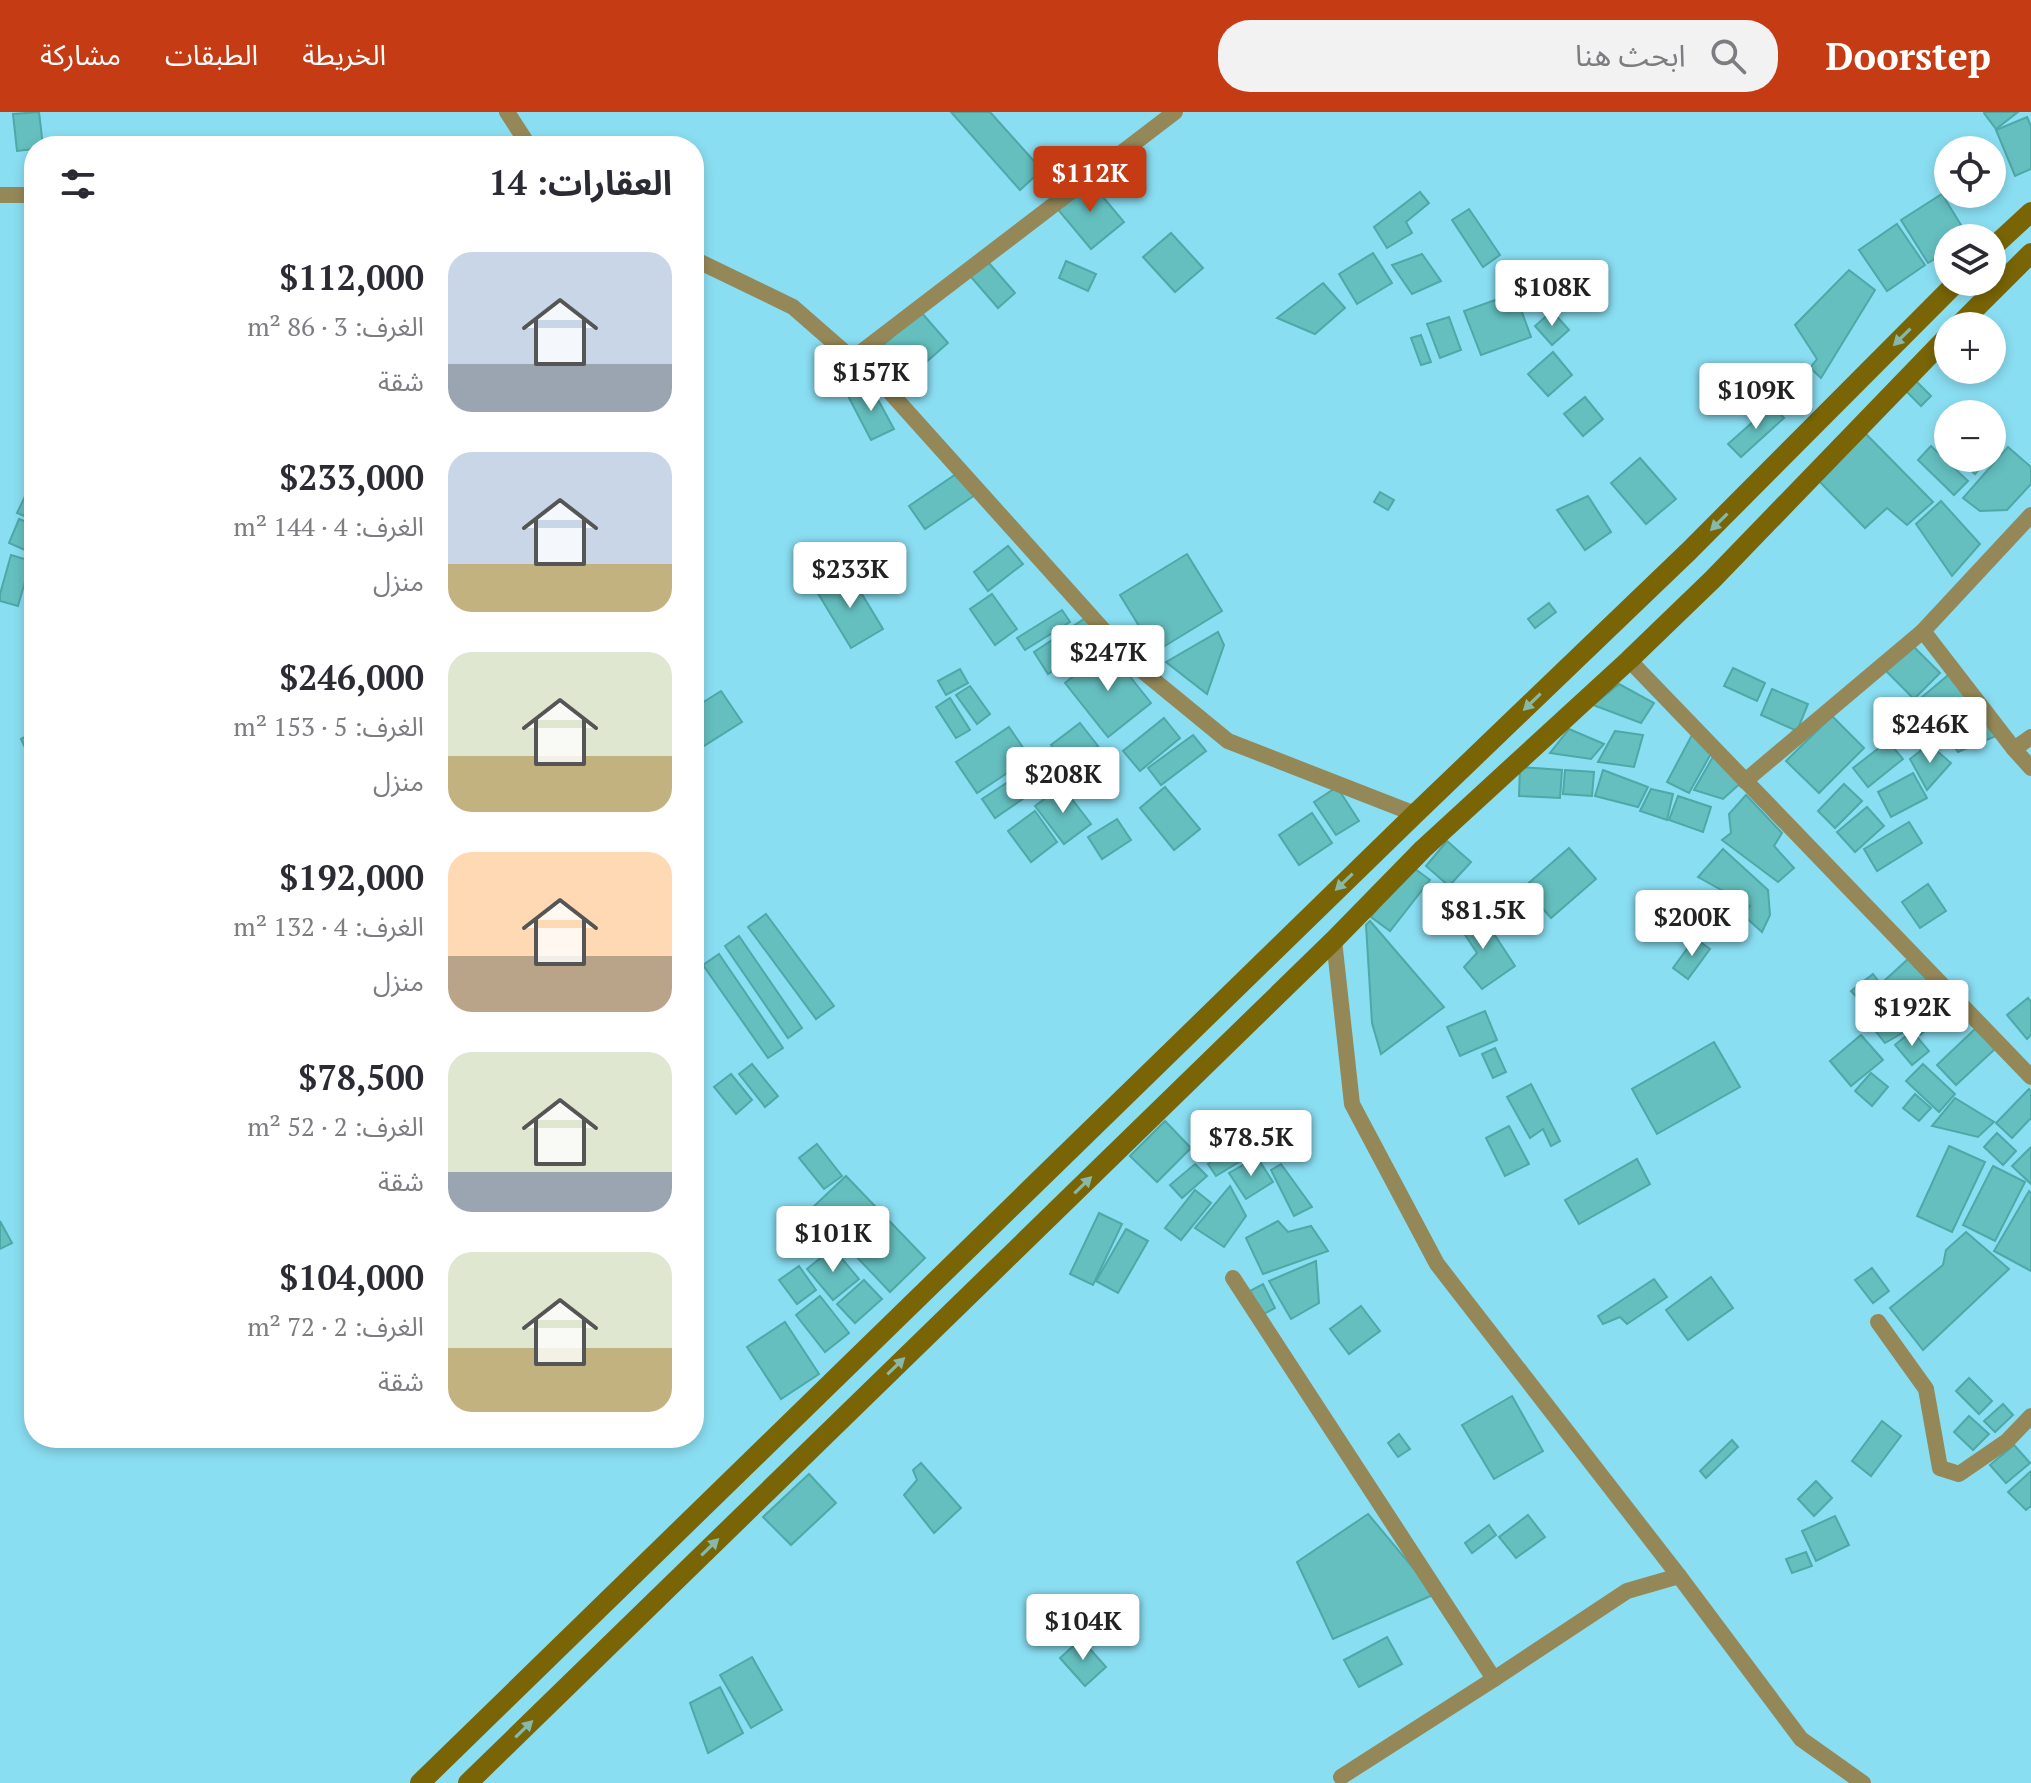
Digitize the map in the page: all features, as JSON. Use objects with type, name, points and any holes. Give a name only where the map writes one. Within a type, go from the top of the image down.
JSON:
[{"type":"main road","points":[[2006,235],[2031,212]]},
{"type":"main road","points":[[1971,312],[2031,253]]},
{"type":"main road","points":[[2006,270],[2009,273]]},
{"type":"main road","points":[[420,1783],[1689,551],[1943,296]]},
{"type":"main road","points":[[468,1783],[1294,980],[1423,849],[1713,579],[1934,350]]},
{"type":"main road","points":[[1689,551],[1713,579]]},
{"type":"main road","points":[[1268,957],[1294,980]]},
{"type":"street","points":[[507,112],[523,136]]},
{"type":"street","points":[[852,359],[1175,112]]},
{"type":"street","points":[[0,195],[24,195]]},
{"type":"street","points":[[704,264],[793,307],[888,390],[1134,664],[1228,741],[1415,814]]},
{"type":"street","points":[[1745,781],[1923,631],[2031,515]]},
{"type":"street","points":[[1923,631],[2031,768]]},
{"type":"street","points":[[1629,660],[2031,1077]]},
{"type":"street","points":[[2014,749],[2031,737]]},
{"type":"street","points":[[1334,940],[1352,1104],[1437,1264],[1801,1739],[1863,1783]]},
{"type":"street","points":[[1233,1278],[1494,1679]]},
{"type":"street","points":[[1878,1322],[1926,1389],[1940,1468],[1959,1474],[2007,1441],[2031,1416]]},
{"type":"street","points":[[1341,1777],[1627,1591],[1679,1576]]},
{"type":"building","points":[[39,112],[42,136],[24,136],[24,150],[17,151],[13,114]]},
{"type":"building","points":[[951,112],[990,112],[1042,170],[1020,190]]},
{"type":"building","points":[[1985,112],[2018,112],[1996,129]]},
{"type":"building","points":[[2027,117],[2031,126],[2031,169],[2015,176],[2006,154],[2006,136],[1998,136],[1996,130]]},
{"type":"building","points":[[1088,179],[1124,222],[1091,249],[1055,206]]},
{"type":"building","points":[[1420,192],[1429,203],[1406,222],[1412,233],[1387,248],[1374,227]]},
{"type":"building","points":[[1934,199],[1934,208],[1951,208],[1960,224],[1934,224],[1934,259],[1928,263],[1901,220]]},
{"type":"building","points":[[1469,209],[1500,255],[1483,267],[1452,220]]},
{"type":"building","points":[[1897,224],[1925,265],[1887,291],[1859,250]]},
{"type":"building","points":[[1171,233],[1203,268],[1175,292],[1143,257]]},
{"type":"building","points":[[1373,253],[1392,283],[1357,304],[1339,274]]},
{"type":"building","points":[[1422,254],[1441,281],[1412,294],[1392,265]]},
{"type":"building","points":[[982,255],[1015,293],[998,308],[965,270]]},
{"type":"building","points":[[1066,261],[1096,274],[1088,291],[1059,278]]},
{"type":"building","points":[[1849,270],[1875,290],[1821,378],[1810,368],[1817,359],[1795,325]]},
{"type":"building","points":[[1323,283],[1345,308],[1315,334],[1277,318]]},
{"type":"building","points":[[1515,293],[1531,337],[1481,355],[1464,311]]},
{"type":"building","points":[[1552,311],[1569,330],[1552,345],[1535,326]]},
{"type":"building","points":[[921,312],[948,343],[908,378],[882,346]]},
{"type":"building","points":[[1449,317],[1461,350],[1440,358],[1427,324]]},
{"type":"building","points":[[1421,335],[1431,362],[1421,365],[1411,338]]},
{"type":"building","points":[[1553,352],[1572,375],[1548,396],[1528,374]]},
{"type":"building","points":[[1915,380],[1931,396],[1921,406],[1905,390]]},
{"type":"building","points":[[870,385],[894,429],[871,440],[848,396]]},
{"type":"building","points":[[1585,397],[1603,419],[1583,436],[1564,414]]},
{"type":"building","points":[[1772,405],[1784,418],[1741,457],[1728,444]]},
{"type":"building","points":[[1866,434],[1933,502],[1907,525],[1887,508],[1865,528],[1818,480]]},
{"type":"building","points":[[1931,446],[1934,449],[1934,472],[1958,472],[1968,481],[1954,495],[1918,460]]},
{"type":"building","points":[[2008,447],[2031,467],[2031,484],[2007,510],[1980,511],[1963,498],[1986,472],[2006,472]]},
{"type":"building","points":[[1640,458],[1676,499],[1646,524],[1611,483]]},
{"type":"building","points":[[962,470],[978,493],[925,529],[909,506]]},
{"type":"building","points":[[1380,492],[1394,500],[1388,510],[1374,502]]},
{"type":"building","points":[[1588,496],[1611,532],[1585,550],[1557,510]]},
{"type":"building","points":[[24,498],[24,516],[17,513]]},
{"type":"building","points":[[1941,501],[1980,544],[1952,576],[1916,524]]},
{"type":"building","points":[[19,519],[24,521],[24,550],[9,543]]},
{"type":"building","points":[[1008,546],[1023,564],[988,591],[974,572]]},
{"type":"building","points":[[1187,554],[1222,611],[1155,652],[1120,595]]},
{"type":"building","points":[[11,555],[24,559],[24,585],[18,606],[0,601]]},
{"type":"building","points":[[848,571],[883,629],[851,648],[816,590]]},
{"type":"building","points":[[992,594],[1017,629],[995,645],[970,609]]},
{"type":"building","points":[[1549,603],[1556,612],[1535,628],[1528,619]]},
{"type":"building","points":[[1062,610],[1070,622],[1025,650],[1017,638]]},
{"type":"building","points":[[1090,615],[1104,636],[1048,674],[1034,652]]},
{"type":"building","points":[[1218,632],[1224,645],[1207,694],[1166,662]]},
{"type":"building","points":[[1911,644],[1940,673],[1914,699],[1885,670]]},
{"type":"building","points":[[1108,649],[1151,703],[1108,737],[1065,683]]},
{"type":"building","points":[[1733,668],[1765,683],[1757,701],[1724,686]]},
{"type":"building","points":[[960,669],[968,683],[946,695],[938,681]]},
{"type":"building","points":[[1953,671],[1996,736],[1958,752],[1921,698]]},
{"type":"building","points":[[1619,684],[1654,703],[1641,723],[1593,705]]},
{"type":"building","points":[[970,686],[990,714],[977,724],[956,695]]},
{"type":"building","points":[[1772,689],[1808,704],[1797,731],[1761,715]]},
{"type":"building","points":[[721,691],[742,722],[704,746],[704,702]]},
{"type":"building","points":[[950,698],[970,730],[956,738],[936,707]]},
{"type":"building","points":[[1915,707],[1936,724],[1916,748],[1895,731]]},
{"type":"building","points":[[1832,716],[1864,748],[1819,793],[1786,761]]},
{"type":"building","points":[[1164,718],[1180,738],[1140,771],[1123,751]]},
{"type":"building","points":[[1080,723],[1098,746],[1068,768],[1051,745]]},
{"type":"building","points":[[1009,727],[1030,758],[977,793],[956,762]]},
{"type":"building","points":[[1569,729],[1604,744],[1591,759],[1550,753]]},
{"type":"building","points":[[1615,731],[1643,735],[1634,767],[1598,762]]},
{"type":"building","points":[[1193,735],[1206,751],[1161,785],[1148,768]]},
{"type":"building","points":[[1692,735],[1713,750],[1689,793],[1667,782]]},
{"type":"building","points":[[1888,741],[1903,759],[1868,787],[1853,768]]},
{"type":"building","points":[[1929,744],[1951,763],[1927,790],[1910,759]]},
{"type":"building","points":[[1714,755],[1743,781],[1723,799],[1694,790]]},
{"type":"building","points":[[1040,761],[1052,779],[995,818],[982,799]]},
{"type":"building","points":[[1520,767],[1562,770],[1560,798],[1519,796]]},
{"type":"building","points":[[1565,770],[1594,772],[1592,796],[1563,794]]},
{"type":"building","points":[[1603,770],[1648,787],[1638,807],[1595,796]]},
{"type":"building","points":[[1913,773],[1927,798],[1891,817],[1878,792]]},
{"type":"building","points":[[1844,784],[1862,801],[1835,828],[1818,811]]},
{"type":"building","points":[[1062,786],[1091,824],[1064,844],[1035,806]]},
{"type":"building","points":[[1165,787],[1200,829],[1174,850],[1140,808]]},
{"type":"building","points":[[1337,787],[1359,821],[1336,835],[1314,802]]},
{"type":"building","points":[[1651,789],[1673,794],[1667,820],[1640,811]]},
{"type":"building","points":[[1746,795],[1782,833],[1774,846],[1794,868],[1778,882],[1722,840],[1731,833],[1729,814]]},
{"type":"building","points":[[1678,796],[1711,807],[1703,832],[1669,820]]},
{"type":"building","points":[[1867,807],[1884,826],[1855,852],[1837,832]]},
{"type":"building","points":[[1035,811],[1057,842],[1031,862],[1008,831]]},
{"type":"building","points":[[1312,813],[1332,843],[1299,865],[1279,835]]},
{"type":"building","points":[[1117,819],[1131,840],[1102,859],[1088,837]]},
{"type":"building","points":[[1909,822],[1922,843],[1877,871],[1864,849]]},
{"type":"building","points":[[1447,841],[1471,862],[1449,886],[1426,866]]},
{"type":"building","points":[[1569,848],[1596,879],[1551,918],[1524,887]]},
{"type":"building","points":[[1723,849],[1768,890],[1770,915],[1762,932],[1743,915],[1750,906],[1698,877]]},
{"type":"building","points":[[1411,866],[1430,880],[1390,931],[1371,917]]},
{"type":"building","points":[[1928,884],[1946,911],[1920,928],[1902,902]]},
{"type":"building","points":[[1464,908],[1494,934],[1515,966],[1482,989],[1464,967],[1477,953],[1452,915]]},
{"type":"building","points":[[766,914],[834,1006],[816,1019],[748,927]]},
{"type":"building","points":[[1370,921],[1444,1007],[1381,1054],[1372,1023],[1366,925]]},
{"type":"building","points":[[739,936],[802,1028],[788,1038],[725,946]]},
{"type":"building","points":[[1695,938],[1710,949],[1688,979],[1673,968]]},
{"type":"building","points":[[719,954],[783,1048],[768,1058],[704,964]]},
{"type":"building","points":[[1908,959],[1952,1007],[1920,1035],[1883,982]]},
{"type":"building","points":[[1873,974],[1893,1000],[1891,1009],[1904,1032],[1885,1043],[1873,1028],[1878,1020],[1851,991]]},
{"type":"building","points":[[2028,998],[2031,1002],[2031,1035],[2027,1039],[2007,1015]]},
{"type":"building","points":[[1485,1011],[1497,1040],[1460,1056],[1447,1027]]},
{"type":"building","points":[[1976,1028],[1995,1049],[1956,1085],[1937,1065]]},
{"type":"building","points":[[1912,1031],[1929,1051],[1912,1065],[1895,1045]]},
{"type":"building","points":[[1861,1035],[1883,1060],[1851,1086],[1830,1061]]},
{"type":"building","points":[[1714,1042],[1740,1087],[1657,1134],[1632,1089]]},
{"type":"building","points":[[1495,1048],[1506,1072],[1493,1078],[1482,1054]]},
{"type":"building","points":[[752,1064],[778,1096],[765,1107],[739,1074]]},
{"type":"building","points":[[1923,1064],[1955,1094],[1939,1112],[1906,1081]]},
{"type":"building","points":[[1871,1073],[1888,1087],[1872,1106],[1855,1091]]},
{"type":"building","points":[[731,1074],[752,1100],[736,1114],[714,1087]]},
{"type":"building","points":[[1531,1084],[1560,1141],[1551,1146],[1543,1129],[1530,1138],[1507,1097]]},
{"type":"building","points":[[2029,1089],[2031,1118],[2012,1138],[1996,1123]]},
{"type":"building","points":[[1915,1094],[1931,1108],[1919,1121],[1903,1108]]},
{"type":"building","points":[[1955,1098],[1994,1122],[1978,1137],[1932,1126]]},
{"type":"building","points":[[1165,1121],[1191,1148],[1157,1182],[1130,1156]]},
{"type":"building","points":[[1509,1126],[1529,1164],[1505,1176],[1486,1138]]},
{"type":"building","points":[[1997,1133],[2016,1151],[2003,1165],[1984,1147]]},
{"type":"building","points":[[817,1144],[842,1176],[824,1189],[799,1158]]},
{"type":"building","points":[[1237,1146],[1244,1159],[1216,1176],[1208,1164]]},
{"type":"building","points":[[1949,1146],[1985,1162],[1952,1232],[1917,1216]]},
{"type":"building","points":[[2031,1147],[2031,1184],[2012,1166]]},
{"type":"building","points":[[1257,1157],[1273,1182],[1246,1199],[1229,1173]]},
{"type":"building","points":[[1637,1159],[1650,1184],[1579,1224],[1565,1200]]},
{"type":"building","points":[[1195,1164],[1207,1176],[1182,1198],[1170,1185]]},
{"type":"building","points":[[1281,1164],[1312,1207],[1294,1216],[1271,1170]]},
{"type":"building","points":[[1993,1166],[2025,1182],[1995,1241],[1963,1225]]},
{"type":"building","points":[[846,1176],[925,1258],[890,1292],[811,1209]]},
{"type":"building","points":[[1230,1186],[1246,1216],[1224,1247],[1195,1228]]},
{"type":"building","points":[[1195,1190],[1211,1203],[1181,1240],[1165,1228]]},
{"type":"building","points":[[2029,1191],[2031,1193],[2031,1271],[1994,1251]]},
{"type":"building","points":[[1099,1213],[1122,1224],[1093,1285],[1070,1274]]},
{"type":"building","points":[[0,1221],[12,1243],[0,1249]]},
{"type":"building","points":[[1278,1221],[1288,1232],[1311,1226],[1328,1251],[1263,1274],[1246,1238]]},
{"type":"building","points":[[1126,1229],[1148,1241],[1118,1293],[1096,1281]]},
{"type":"building","points":[[1966,1232],[2009,1269],[1923,1350],[1890,1308],[1943,1265],[1946,1250]]},
{"type":"building","points":[[833,1248],[859,1279],[833,1300],[807,1269]]},
{"type":"building","points":[[1316,1261],[1319,1303],[1291,1319],[1269,1281]]},
{"type":"building","points":[[799,1266],[816,1290],[797,1304],[779,1280]]},
{"type":"building","points":[[1872,1268],[1889,1291],[1873,1303],[1855,1280]]},
{"type":"building","points":[[1711,1277],[1733,1308],[1688,1340],[1666,1310]]},
{"type":"building","points":[[1654,1279],[1667,1297],[1627,1324],[1620,1317],[1603,1324],[1598,1316]]},
{"type":"building","points":[[864,1280],[882,1299],[855,1323],[837,1304]]},
{"type":"building","points":[[1263,1284],[1275,1308],[1262,1315],[1250,1291]]},
{"type":"building","points":[[820,1296],[849,1333],[825,1352],[796,1315]]},
{"type":"building","points":[[1361,1306],[1380,1331],[1349,1354],[1330,1329]]},
{"type":"building","points":[[785,1322],[819,1374],[781,1399],[747,1347]]},
{"type":"building","points":[[1969,1378],[1992,1401],[1979,1414],[1956,1391]]},
{"type":"building","points":[[1512,1396],[1543,1451],[1494,1479],[1462,1425]]},
{"type":"building","points":[[2003,1404],[2013,1415],[1995,1432],[1984,1421]]},
{"type":"building","points":[[1969,1416],[1989,1434],[1973,1450],[1954,1432]]},
{"type":"building","points":[[1882,1421],[1901,1436],[1871,1476],[1852,1461]]},
{"type":"building","points":[[1399,1434],[1410,1449],[1398,1457],[1388,1443]]},
{"type":"building","points":[[1732,1440],[1738,1447],[1706,1478],[1700,1471]]},
{"type":"building","points":[[2014,1445],[2030,1463],[2006,1483],[1990,1465]]},
{"type":"building","points":[[921,1463],[961,1508],[934,1533],[904,1495],[917,1480],[913,1470]]},
{"type":"building","points":[[2031,1471],[2031,1506],[2026,1510],[2008,1492]]},
{"type":"building","points":[[809,1474],[836,1503],[791,1545],[763,1517]]},
{"type":"building","points":[[1816,1481],[1832,1498],[1814,1516],[1798,1499]]},
{"type":"building","points":[[1368,1514],[1435,1594],[1333,1639],[1297,1562]]},
{"type":"building","points":[[1528,1515],[1545,1537],[1516,1558],[1499,1537]]},
{"type":"building","points":[[1835,1516],[1849,1545],[1816,1561],[1802,1531]]},
{"type":"building","points":[[1489,1525],[1496,1535],[1472,1553],[1465,1543]]},
{"type":"building","points":[[1806,1552],[1812,1566],[1792,1573],[1786,1559]]},
{"type":"building","points":[[1387,1637],[1402,1664],[1359,1687],[1344,1660]]},
{"type":"building","points":[[1081,1639],[1106,1667],[1085,1686],[1060,1658]]},
{"type":"building","points":[[752,1657],[782,1710],[751,1728],[720,1675]]},
{"type":"building","points":[[720,1687],[743,1733],[708,1753],[690,1703]]}]
